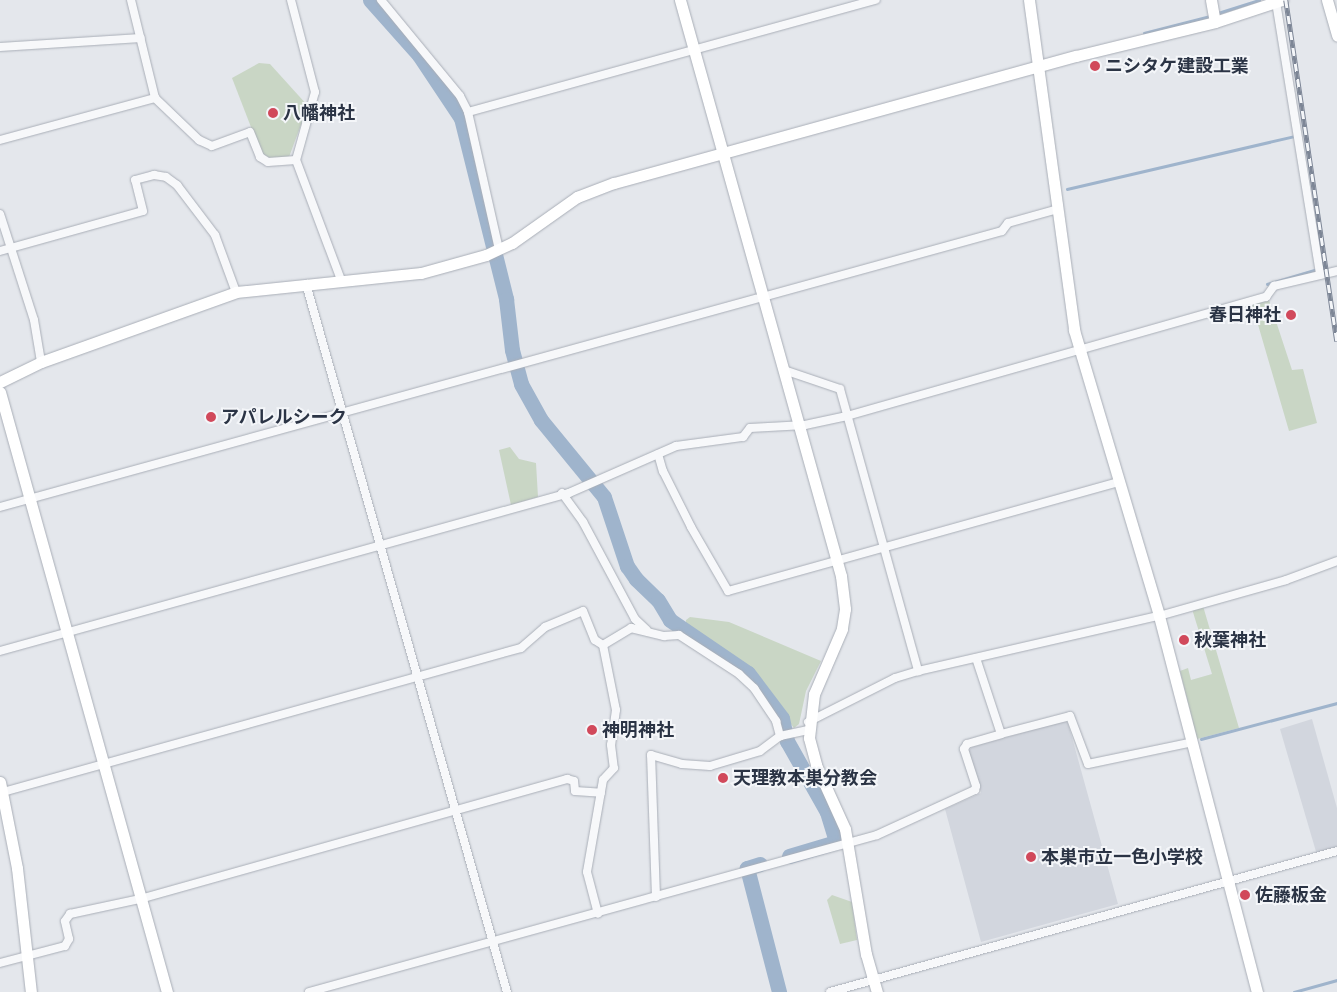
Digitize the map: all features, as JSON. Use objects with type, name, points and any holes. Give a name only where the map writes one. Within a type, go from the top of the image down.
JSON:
[{"type":"street","points":[[131,0],[156,98],[199,140],[212,146],[250,132],[260,157],[268,162],[296,160]]},
{"type":"street","points":[[291,0],[315,92],[296,160],[341,280]]},
{"type":"street","points":[[381,0],[460,96],[468,112],[499,250]]},
{"type":"street","points":[[680,0],[837,560],[844,594],[842,629],[814,694],[808,726],[816,765],[839,814],[848,843],[872,980],[877,992]]},
{"type":"street","points":[[468,112],[876,0]]},
{"type":"street","points":[[1029,0],[1080,350],[1159,616],[1258,992]]},
{"type":"street","points":[[1212,0],[1215,22]]},
{"type":"street","points":[[1327,0],[1337,36]]},
{"type":"street","points":[[0,382],[41,362],[236,292],[421,273],[486,255],[499,250],[593,189],[1040,67],[1215,22],[1279,1],[1320,274]]},
{"type":"street","points":[[0,47],[141,38]]},
{"type":"street","points":[[0,140],[156,98]]},
{"type":"street","points":[[0,251],[143,210],[135,180],[154,175],[166,177],[177,185],[215,235],[236,292]]},
{"type":"street","points":[[0,507],[1002,230],[1008,223],[1058,209]]},
{"type":"street","points":[[0,214],[34,320],[41,362]]},
{"type":"street","points":[[0,651],[590,486],[676,446],[743,437],[750,428],[799,425],[847,416],[1266,297],[1274,286],[1337,271]]},
{"type":"street","points":[[306,284],[381,543],[506,992]]},
{"type":"street","points":[[784,370],[840,389],[918,671]]},
{"type":"street","points":[[0,392],[167,992]]},
{"type":"street","points":[[658,454],[663,471],[691,527],[728,590],[1118,482]]},
{"type":"street","points":[[562,493],[583,522],[635,619],[649,631]]},
{"type":"street","points":[[656,897],[651,755],[682,764],[710,766],[760,751],[780,736],[808,726],[895,678],[918,671],[1159,616],[1286,580],[1337,561]]},
{"type":"street","points":[[31,992],[27,956],[5,828],[1,787],[103,765],[521,648],[545,628],[583,611],[595,640],[603,644]]},
{"type":"street","points":[[603,644],[631,628],[679,635],[740,674],[776,720],[780,736]]},
{"type":"street","points":[[598,914],[587,872],[603,780],[614,768],[611,745],[616,710],[603,644]]},
{"type":"street","points":[[976,658],[1001,734]]},
{"type":"street","points":[[309,992],[598,914],[877,835],[975,790],[976,786],[964,748],[967,744],[1001,734],[1070,716],[1088,764],[1193,742]]},
{"type":"street","points":[[0,963],[65,946],[69,939],[65,921],[70,914],[140,898],[567,780],[574,781],[575,791],[601,793]]},
{"type":"street","points":[[830,992],[1337,851]]},
{"type":"shaded area","points":[[1312,719],[1337,808],[1337,848],[1317,855],[1280,729]]},
{"type":"shaded area","name":"本巣市立一色小学校","points":[[1064,721],[1068,723],[1118,904],[981,942],[945,809],[981,793],[969,751],[972,747]]},
{"type":"green space","points":[[259,63],[270,64],[308,106],[289,157],[274,160],[261,153],[232,78]]},
{"type":"green space","points":[[1269,300],[1292,370],[1303,369],[1317,423],[1289,431],[1252,304]]},
{"type":"green space","points":[[510,447],[519,459],[536,463],[538,497],[511,505],[499,450]]},
{"type":"green space","points":[[1203,606],[1239,728],[1197,739],[1180,671],[1188,668],[1191,680],[1212,674],[1192,609]]},
{"type":"green space","points":[[690,617],[729,622],[821,661],[806,691],[799,724],[794,728],[745,666],[702,642],[686,626],[686,620]]},
{"type":"green space","points":[[832,895],[852,902],[857,940],[840,944],[827,900]]},
{"type":"waterway","points":[[370,0],[419,55],[461,118],[506,299],[512,350],[521,384],[541,420],[604,497],[627,566],[636,579],[658,600],[670,620],[748,673],[782,718],[787,741],[827,812],[836,842],[789,856]]},
{"type":"waterway","points":[[1218,13],[1259,0]]},
{"type":"waterway","points":[[1144,33],[1210,16]]},
{"type":"waterway","points":[[1067,189],[1295,136]]},
{"type":"waterway","points":[[1267,284],[1314,270]]},
{"type":"waterway","points":[[1201,739],[1337,703]]},
{"type":"waterway","points":[[760,864],[747,868],[779,992]]},
{"type":"waterway","points":[[1294,992],[1337,980]]},
{"type":"railway","points":[[1286,0],[1337,341]]},
{"type":"place","name":"ニシタケ建設工業","points":[[1095,66]]},
{"type":"place","name":"八幡神社","points":[[273,113]]},
{"type":"place","name":"春日神社","points":[[1291,315]]},
{"type":"place","name":"アパレルシーク","points":[[211,417]]},
{"type":"place","name":"秋葉神社","points":[[1184,640]]},
{"type":"place","name":"神明神社","points":[[592,730]]},
{"type":"place","name":"天理教本巣分教会","points":[[723,778]]},
{"type":"place","name":"本巣市立一色小学校","points":[[1031,857]]},
{"type":"place","name":"佐藤板金","points":[[1245,895]]}]
